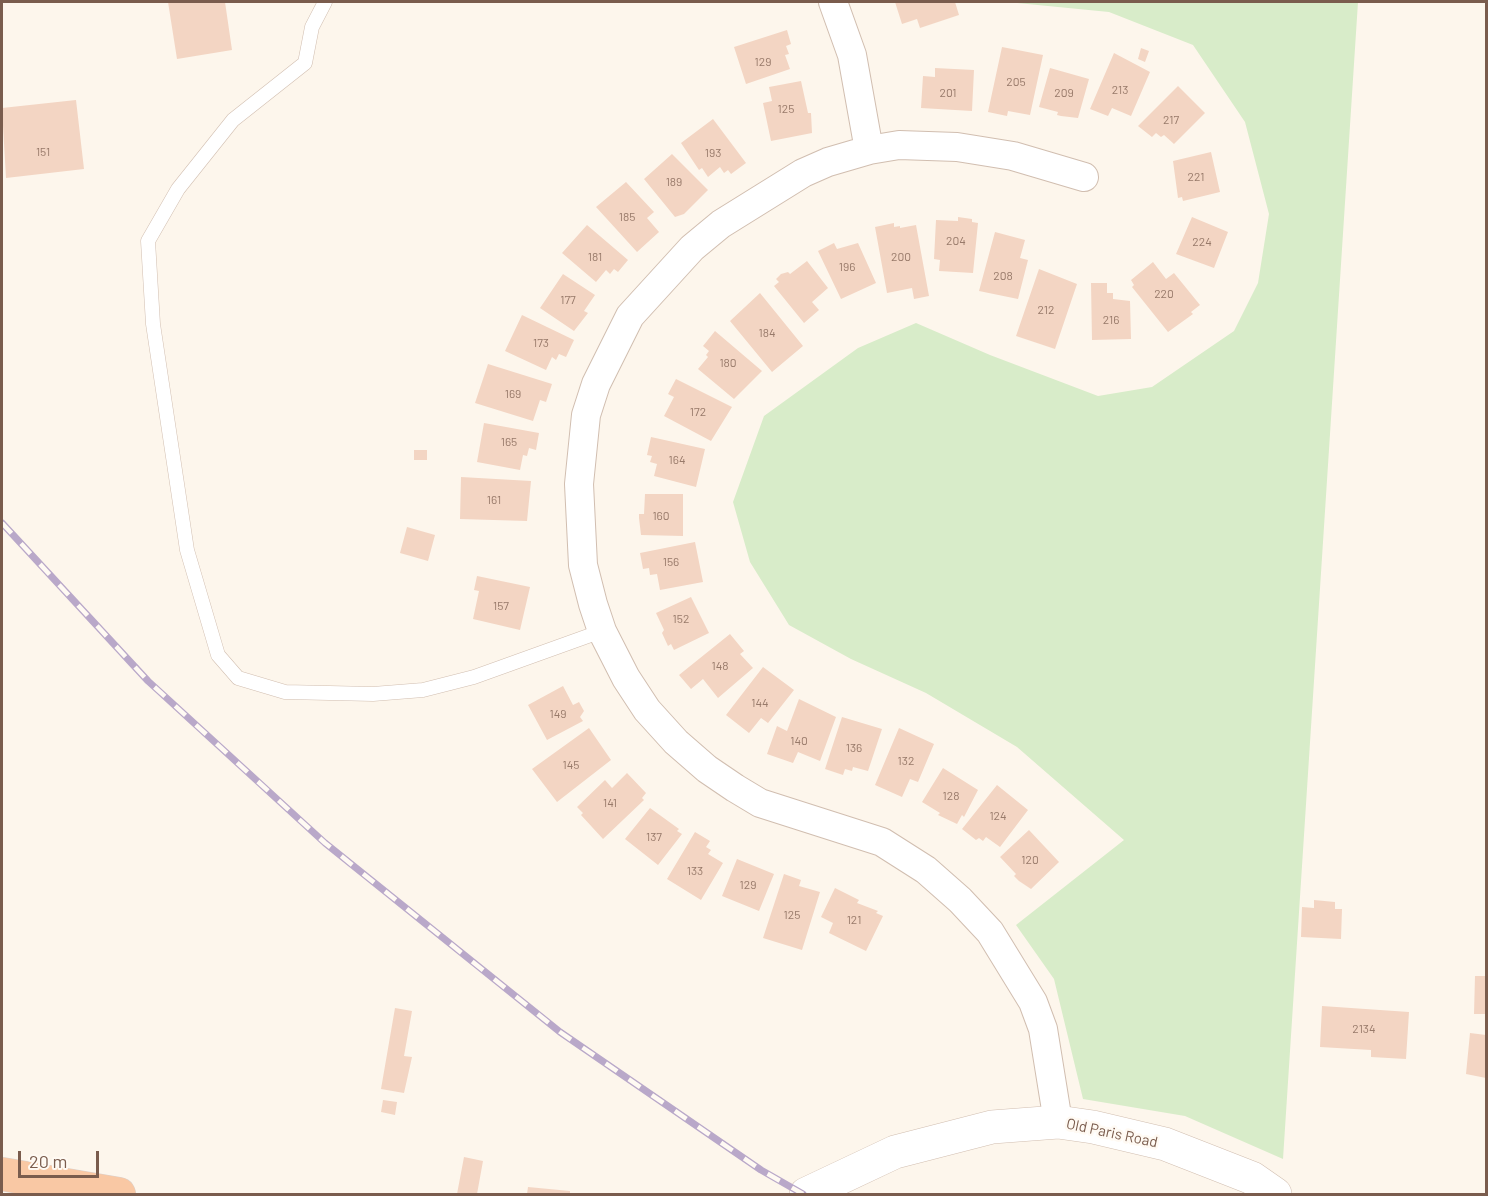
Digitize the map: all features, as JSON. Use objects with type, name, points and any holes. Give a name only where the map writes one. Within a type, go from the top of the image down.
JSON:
[{"type":"highway","points":[[2,1174],[119,1194]]},
{"type":"street","points":[[833,2],[852,55],[869,150]]},
{"type":"street","points":[[1058,1122],[1042,1029],[1033,1002],[990,932],[926,870],[882,842],[760,802],[706,769],[676,742],[647,710],[626,678],[602,631],[590,594],[581,547],[579,484],[581,446],[596,384],[630,316],[672,268],[721,224],[803,173],[869,150],[899,146],[957,147],[1013,156],[1084,177]]},
{"type":"street","name":"Old Paris Road","points":[[806,1194],[895,1152],[992,1127],[1058,1122],[1094,1127],[1165,1144],[1252,1178],[1275,1194]]},
{"type":"lane","points":[[325,2],[312,27],[305,63],[233,120],[178,189],[148,241],[153,324],[188,550],[218,656],[238,678],[285,692],[374,694],[423,690],[474,677],[602,631]]},
{"type":"green space","points":[[1007,2],[1358,2],[1283,1159],[1185,1116],[1083,1099],[1054,979],[1016,925],[1124,840],[1017,747],[926,693],[851,659],[789,625],[750,562],[733,502],[764,416],[858,348],[916,323],[990,355],[1098,396],[1152,387],[1234,331],[1258,283],[1269,214],[1245,122],[1193,45],[1109,12]]},
{"type":"building","points":[[168,2],[225,2],[232,50],[177,59]]},
{"type":"building","points":[[895,2],[955,2],[959,15],[920,28],[917,19],[902,24]]},
{"type":"building","points":[[787,30],[791,44],[786,46],[789,54],[785,55],[790,69],[746,84],[734,47]]},
{"type":"building","points":[[1002,47],[1043,55],[1030,115],[1008,111],[1007,116],[988,112]]},
{"type":"building","points":[[1141,48],[1149,51],[1145,62],[1138,59]]},
{"type":"building","points":[[1114,53],[1150,72],[1131,116],[1112,108],[1108,116],[1090,109]]},
{"type":"building","points":[[935,68],[974,70],[972,111],[921,108],[923,76],[935,77]]},
{"type":"building","points":[[1050,68],[1089,79],[1078,118],[1057,115],[1058,112],[1039,107]]},
{"type":"building","points":[[801,81],[808,113],[811,113],[812,133],[771,141],[763,103],[772,101],[769,87]]},
{"type":"building","points":[[1178,86],[1205,113],[1174,144],[1164,135],[1161,137],[1156,133],[1152,137],[1138,126]]},
{"type":"building","points":[[76,100],[84,169],[6,178],[2,108]]},
{"type":"building","points":[[713,119],[746,163],[731,174],[728,170],[724,173],[720,167],[708,177],[702,168],[699,170],[681,143]]},
{"type":"building","points":[[1211,152],[1220,192],[1183,201],[1182,197],[1178,198],[1173,161]]},
{"type":"building","points":[[672,154],[708,190],[684,214],[675,217],[644,179]]},
{"type":"building","points":[[626,182],[654,212],[647,218],[659,232],[637,252],[596,207]]},
{"type":"building","points":[[958,217],[972,219],[972,222],[978,223],[973,273],[939,271],[940,260],[934,259],[936,220],[958,221]]},
{"type":"building","points":[[1192,217],[1228,232],[1214,268],[1176,254]]},
{"type":"building","points":[[894,223],[894,227],[900,226],[900,228],[916,225],[929,296],[914,299],[912,288],[887,293],[875,227]]},
{"type":"building","points":[[587,225],[628,260],[618,272],[614,269],[610,274],[606,270],[596,282],[562,253]]},
{"type":"building","points":[[995,232],[1025,240],[1020,258],[1028,260],[1018,299],[979,291]]},
{"type":"building","points":[[834,243],[837,249],[858,243],[876,283],[841,299],[818,251]]},
{"type":"building","points":[[807,261],[828,288],[812,302],[819,310],[804,323],[774,286],[779,282],[776,279],[781,274],[788,272],[790,274]]},
{"type":"building","points":[[1153,262],[1166,279],[1174,273],[1200,305],[1191,312],[1193,314],[1168,332],[1132,287],[1134,285],[1131,280]]},
{"type":"building","points":[[1039,269],[1077,284],[1055,349],[1016,336]]},
{"type":"building","points":[[563,274],[595,295],[584,311],[588,313],[574,331],[540,308]]},
{"type":"building","points":[[1091,283],[1107,283],[1107,293],[1113,293],[1113,299],[1130,301],[1131,339],[1092,340]]},
{"type":"building","points":[[760,293],[803,346],[772,372],[730,321]]},
{"type":"building","points":[[522,315],[574,340],[566,357],[559,354],[556,360],[552,357],[546,370],[505,351]]},
{"type":"building","points":[[715,331],[762,371],[734,399],[698,369],[708,357],[706,355],[709,351],[703,346]]},
{"type":"building","points":[[488,364],[552,384],[546,402],[540,400],[533,421],[475,403]]},
{"type":"building","points":[[676,379],[732,407],[711,441],[664,416],[674,397],[668,394]]},
{"type":"building","points":[[484,423],[539,433],[536,450],[529,448],[527,456],[523,455],[520,470],[477,462]]},
{"type":"building","points":[[651,437],[705,449],[696,487],[654,476],[657,464],[650,462],[652,456],[647,455]]},
{"type":"building","points":[[414,450],[427,450],[427,460],[414,460]]},
{"type":"building","points":[[461,477],[531,481],[527,521],[460,519]]},
{"type":"building","points":[[645,494],[683,494],[683,536],[641,535],[639,514],[644,514]]},
{"type":"building","points":[[407,527],[435,535],[428,561],[400,553]]},
{"type":"building","points":[[695,542],[703,582],[660,590],[657,574],[650,575],[649,568],[643,569],[640,553]]},
{"type":"building","points":[[477,576],[530,587],[520,630],[473,619],[479,591],[474,590]]},
{"type":"building","points":[[691,597],[709,633],[674,650],[671,644],[668,646],[656,613]]},
{"type":"building","points":[[730,634],[744,651],[740,654],[753,668],[718,698],[703,679],[691,689],[679,675]]},
{"type":"building","points":[[763,667],[794,690],[768,723],[761,718],[749,733],[726,715]]},
{"type":"building","points":[[563,686],[573,705],[579,702],[584,711],[580,717],[583,721],[547,740],[528,705]]},
{"type":"building","points":[[799,699],[836,717],[820,761],[798,752],[793,763],[767,754],[777,726],[787,731]]},
{"type":"building","points":[[842,717],[882,729],[868,771],[853,767],[852,771],[845,769],[843,775],[825,769]]},
{"type":"building","points":[[589,728],[611,760],[557,802],[532,769]]},
{"type":"building","points":[[899,728],[934,744],[918,782],[910,779],[902,797],[875,785]]},
{"type":"building","points":[[943,768],[978,790],[964,817],[962,815],[957,824],[938,815],[940,813],[922,802]]},
{"type":"building","points":[[627,773],[646,793],[642,798],[644,800],[603,839],[581,815],[583,813],[577,807],[605,780],[612,788]]},
{"type":"building","points":[[997,785],[1028,810],[1000,847],[986,837],[983,841],[979,838],[976,840],[962,829]]},
{"type":"building","points":[[650,808],[679,829],[677,831],[682,834],[658,865],[625,839]]},
{"type":"building","points":[[1029,830],[1059,862],[1031,889],[1014,876],[1016,874],[1000,857]]},
{"type":"building","points":[[695,832],[710,841],[706,847],[711,850],[708,854],[723,863],[701,900],[667,879]]},
{"type":"building","points":[[737,859],[774,874],[759,911],[722,896]]},
{"type":"building","points":[[784,874],[801,880],[799,886],[820,892],[802,950],[763,938]]},
{"type":"building","points":[[835,888],[859,900],[857,903],[878,911],[876,913],[883,916],[866,951],[829,933],[833,923],[821,917]]},
{"type":"building","points":[[1314,900],[1335,902],[1335,909],[1342,909],[1341,939],[1301,937],[1302,907],[1314,908]]},
{"type":"building","points":[[1475,976],[1486,976],[1486,1014],[1474,1014]]},
{"type":"building","points":[[1322,1006],[1409,1012],[1406,1059],[1371,1057],[1371,1050],[1320,1047]]},
{"type":"building","points":[[395,1008],[412,1011],[404,1056],[412,1057],[404,1093],[381,1089]]},
{"type":"building","points":[[1470,1033],[1486,1035],[1486,1078],[1466,1074]]},
{"type":"building","points":[[383,1100],[397,1102],[395,1115],[381,1112]]},
{"type":"building","points":[[464,1157],[483,1161],[477,1194],[457,1194]]},
{"type":"building","points":[[528,1187],[570,1191],[570,1194],[527,1194]]},
{"type":"railway","points":[[2,523],[148,681],[325,843],[560,1032],[761,1170],[803,1194]]}]
